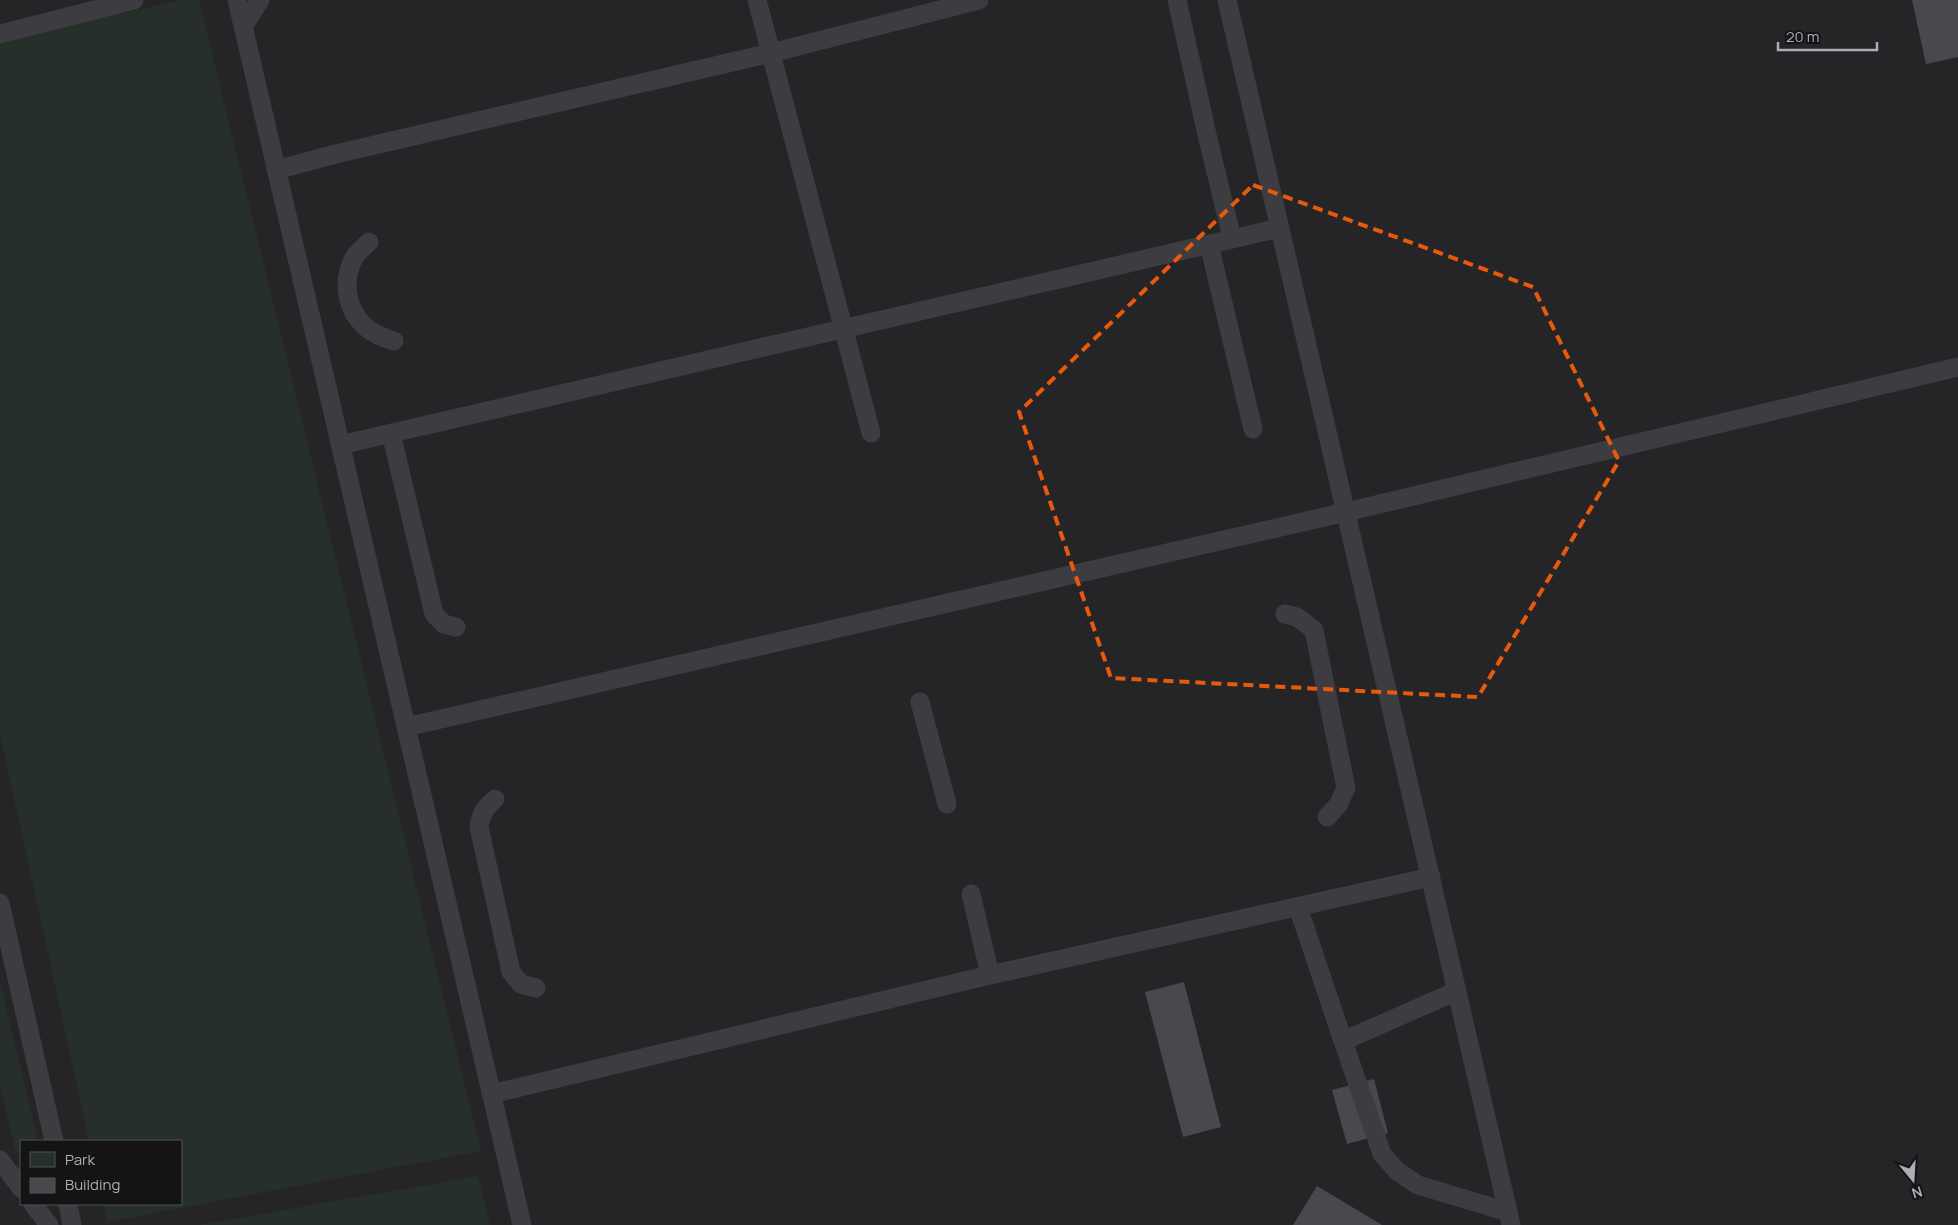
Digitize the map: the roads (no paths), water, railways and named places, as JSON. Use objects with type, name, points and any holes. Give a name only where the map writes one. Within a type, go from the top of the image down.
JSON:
[{"type":"lane","points":[[0,34],[134,0]]},
{"type":"lane","points":[[236,0],[522,1225]]},
{"type":"lane","points":[[243,27],[260,0]]},
{"type":"lane","points":[[757,0],[871,433]]},
{"type":"lane","points":[[276,170],[336,154],[771,53],[979,0]]},
{"type":"lane","points":[[1178,0],[1208,140],[1232,238]]},
{"type":"lane","points":[[1227,0],[1509,1218]]},
{"type":"lane","points":[[340,445],[1280,228]]},
{"type":"lane","points":[[369,242],[356,256],[348,272],[347,290],[352,309],[361,324],[377,335],[394,341]]},
{"type":"lane","points":[[1209,244],[1253,429]]},
{"type":"lane","points":[[406,727],[1346,512],[1958,367]]},
{"type":"lane","points":[[391,433],[434,614],[444,624],[456,627]]},
{"type":"lane","points":[[1285,614],[1297,617],[1314,630],[1346,788],[1338,805],[1327,817]]},
{"type":"lane","points":[[920,702],[947,804]]},
{"type":"lane","points":[[495,799],[485,808],[480,816],[479,827],[512,972],[521,984],[536,988]]},
{"type":"lane","points":[[491,1094],[990,975],[1431,877]]},
{"type":"lane","points":[[971,894],[990,975]]},
{"type":"lane","points":[[0,903],[54,1140]]},
{"type":"lane","points":[[1298,907],[1382,1154],[1397,1171],[1418,1185],[1509,1218]]},
{"type":"lane","points":[[1343,1041],[1456,991]]},
{"type":"lane","points":[[0,1160],[20,1187]]},
{"type":"lane","points":[[34,1205],[49,1225]]},
{"type":"lane","points":[[68,1205],[72,1225]]}]
